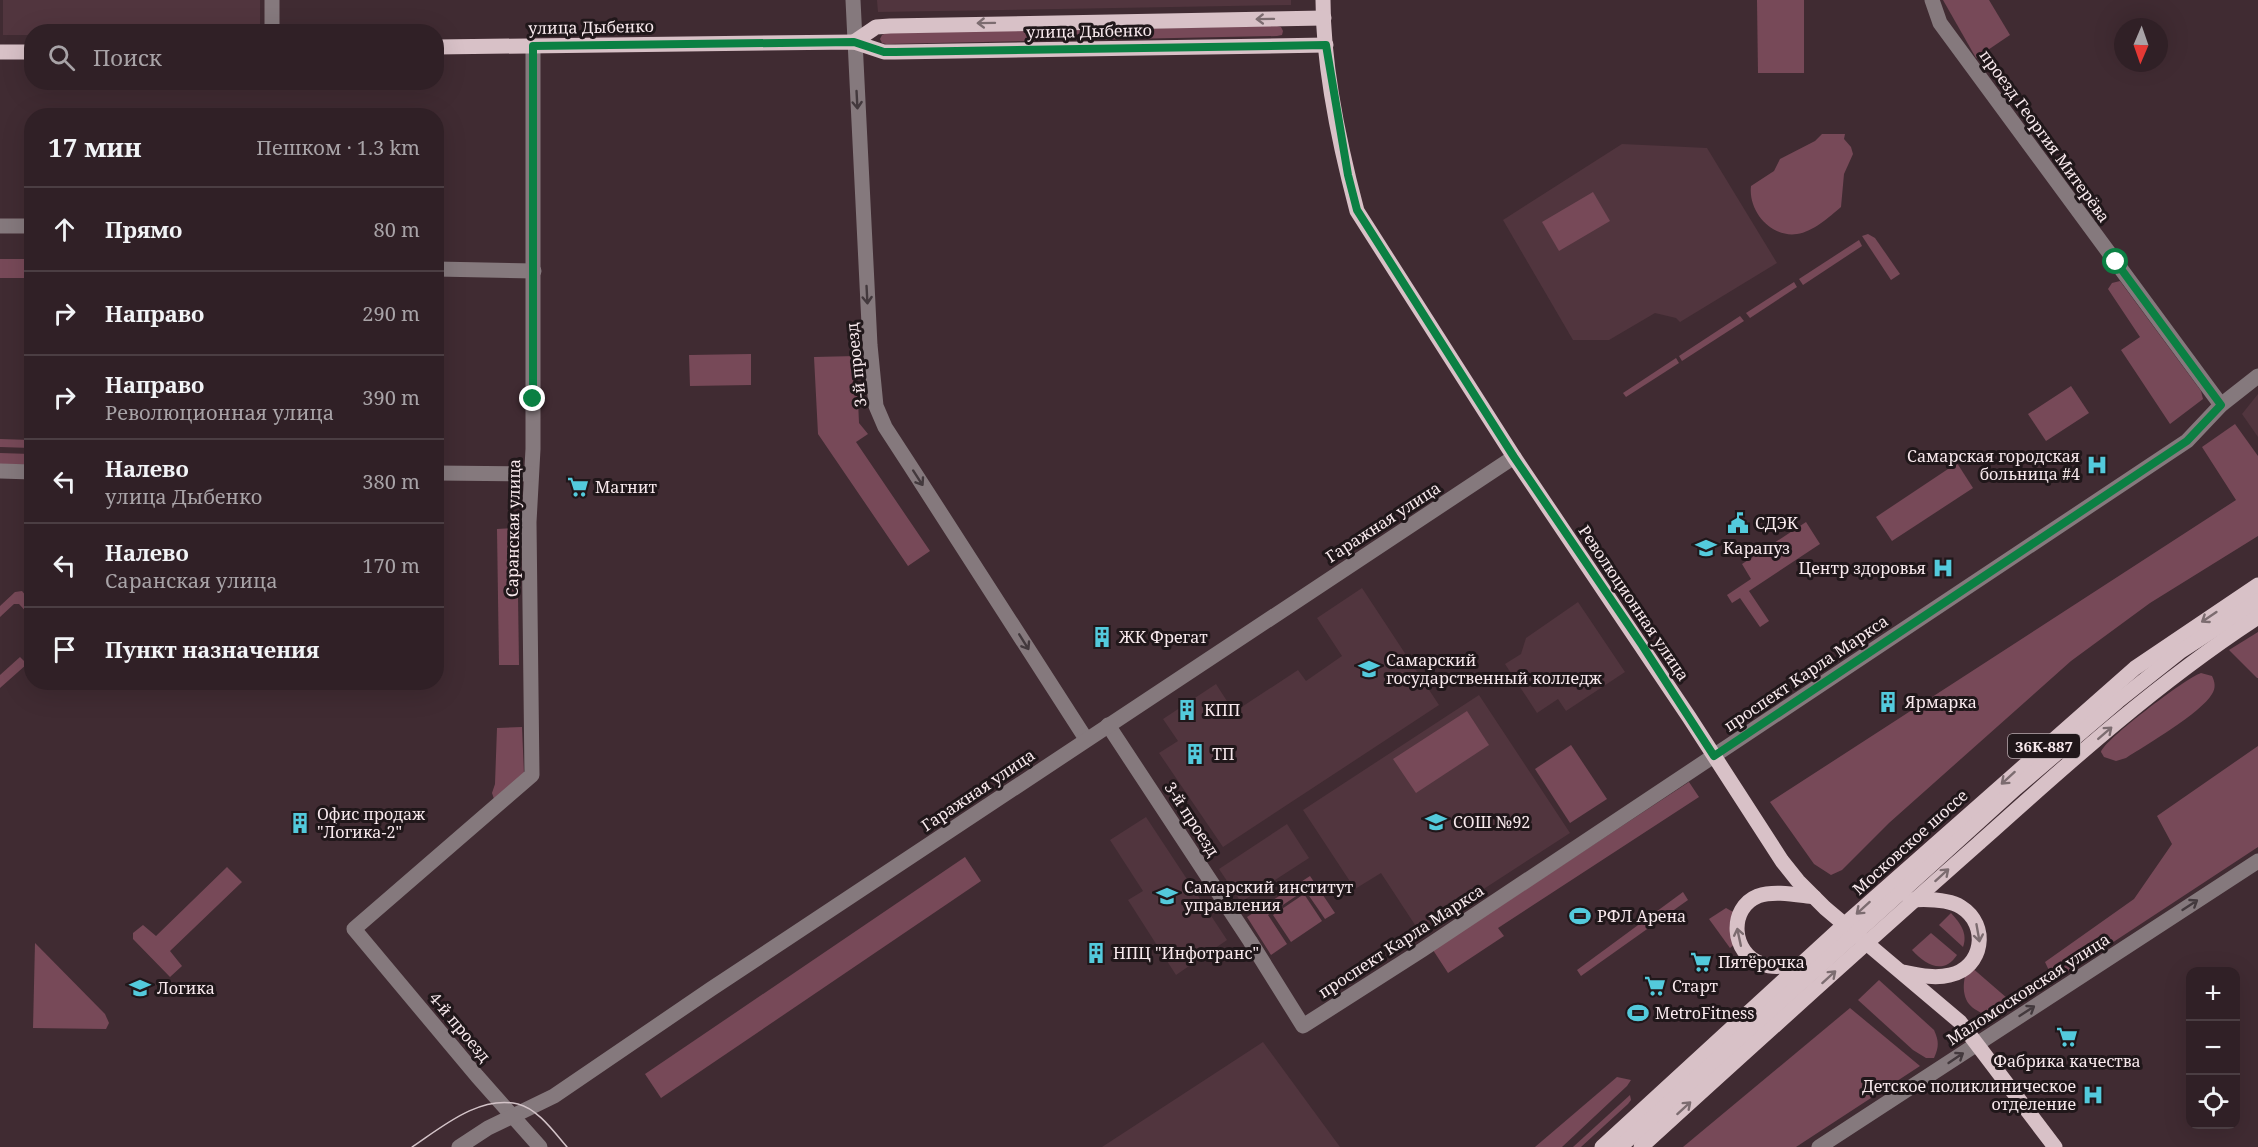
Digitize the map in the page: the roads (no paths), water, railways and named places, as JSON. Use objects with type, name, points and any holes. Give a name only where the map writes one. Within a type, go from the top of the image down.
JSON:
[{"type":"main road","name":"Революционная улица","points":[[1323,0],[1326,45],[1348,175],[1357,210],[1514,457],[1642,645],[1782,861],[1814,897],[1960,1022],[2055,1147]]},
{"type":"main road","name":"улица Дыбенко","points":[[876,27],[1019,22],[1324,18]]},
{"type":"main road","points":[[854,42],[876,27]]},
{"type":"main road","name":"улица Дыбенко","points":[[444,47],[854,42],[877,50],[895,52],[1326,45]]},
{"type":"main road","points":[[0,52],[24,52]]},
{"type":"main road","name":"Московское шоссе","points":[[1641,1147],[1856,933],[2135,668],[2258,585]]},
{"type":"main road","name":"Московское шоссе","points":[[1620,1147],[2016,788],[2181,651],[2258,601]]},
{"type":"main road","name":"Московское шоссе","points":[[1602,1147],[1803,964],[1914,900],[2130,712],[2219,642],[2258,617]]},
{"type":"main road","points":[[1814,897],[1789,894],[1759,896],[1741,911],[1737,924],[1738,941],[1742,949],[1755,961],[1776,967],[1823,961]]},
{"type":"main road","points":[[1890,902],[1914,900],[1947,902],[1960,906],[1976,922],[1980,945],[1973,962],[1953,975],[1927,976],[1903,972]]},
{"type":"street","points":[[272,0],[272,24]]},
{"type":"street","name":"3-й проезд","points":[[854,0],[854,42],[870,345],[876,406],[885,427],[910,467],[1086,739]]},
{"type":"street","name":"проезд Георгия Митерёва","points":[[1932,0],[1940,23],[2221,405]]},
{"type":"street","points":[[876,27],[874,37],[877,50]]},
{"type":"street","name":"Саранская улица","points":[[354,929],[532,775],[529,534],[534,272],[533,46]]},
{"type":"street","points":[[0,226],[24,226]]},
{"type":"street","points":[[444,269],[534,272]]},
{"type":"street","name":"проспект Карла Маркса","points":[[1303,1026],[2187,441],[2221,405],[2258,376]]},
{"type":"street","name":"Гаражная улица","points":[[459,1147],[488,1128],[554,1096],[1108,724],[1514,457]]},
{"type":"street","points":[[0,471],[24,472]]},
{"type":"street","points":[[444,473],[531,474]]},
{"type":"street","name":"3-й проезд","points":[[1108,724],[1303,1026]]},
{"type":"street","name":"Маломосковская улица","points":[[1819,1147],[2258,861]]},
{"type":"street","name":"4-й проезд","points":[[354,929],[540,1147]]},
{"type":"tram line","points":[[412,1147],[448,1122],[475,1108],[503,1102],[518,1104],[532,1111],[567,1147]]},
{"type":"place","name":"Самарская городская больница #4","points":[[2097,465]]},
{"type":"place","name":"Магнит","points":[[578,487]]},
{"type":"place","name":"СДЭК","points":[[1738,523]]},
{"type":"place","name":"Карапуз","points":[[1706,548]]},
{"type":"place","name":"Центр здоровья","points":[[1943,568]]},
{"type":"place","name":"ЖК Фрегат","points":[[1102,637]]},
{"type":"place","name":"Самарский государственный колледж","points":[[1369,669]]},
{"type":"place","name":"Ярмарка","points":[[1888,702]]},
{"type":"place","name":"КПП","points":[[1187,710]]},
{"type":"place","name":"ТП","points":[[1195,754]]},
{"type":"place","name":"СОШ №92","points":[[1436,822]]},
{"type":"place","name":"Офис продаж \"Логика-2\"","points":[[300,823]]},
{"type":"place","name":"Самарский институт управления","points":[[1167,896]]},
{"type":"place","name":"РФЛ Арена","points":[[1580,916]]},
{"type":"place","name":"НПЦ \"Инфотранс\"","points":[[1096,953]]},
{"type":"place","name":"Пятёрочка","points":[[1701,962]]},
{"type":"place","name":"Старт","points":[[1655,986]]},
{"type":"place","name":"Логика","points":[[140,988]]},
{"type":"place","name":"MetroFitness","points":[[1638,1013]]},
{"type":"place","name":"Фабрика качества","points":[[2067,1037]]},
{"type":"place","name":"Детское поликлиническое отделение","points":[[2093,1095]]}]
